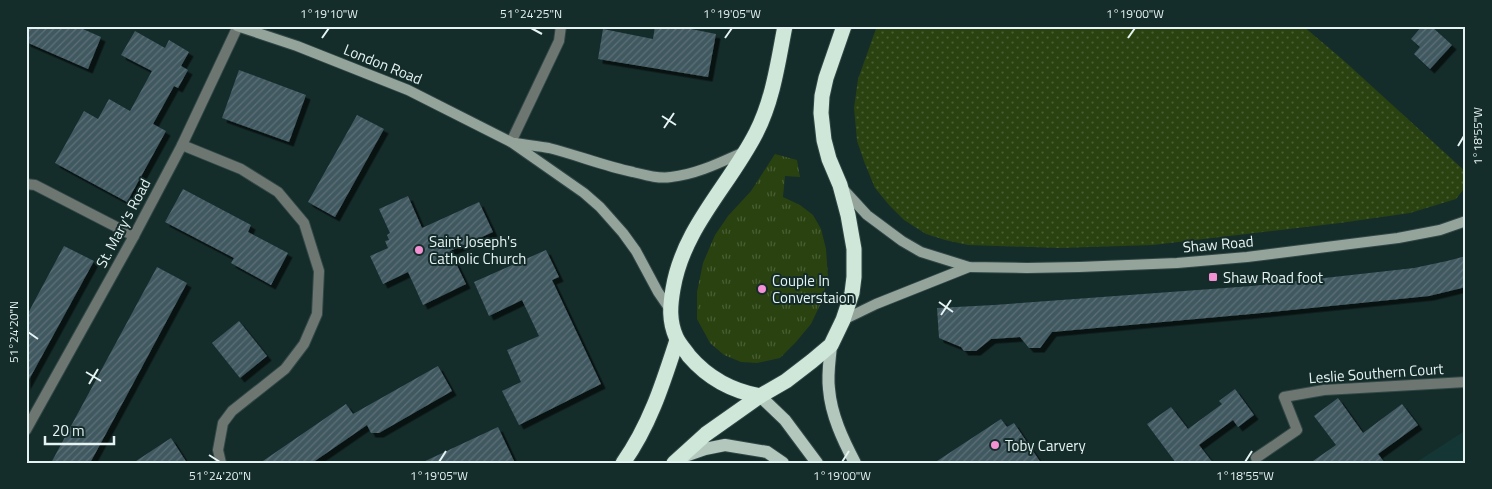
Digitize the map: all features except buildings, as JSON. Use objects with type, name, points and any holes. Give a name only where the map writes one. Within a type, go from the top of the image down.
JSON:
[{"type":"highway","points":[[760,396],[743,393],[723,384],[696,364],[677,340],[672,328],[669,308],[674,280],[688,242],[702,217],[746,151],[765,114],[775,78],[784,26]]},
{"type":"highway","points":[[676,461],[706,434],[760,396],[786,381],[831,345],[843,320],[852,293],[854,249],[840,185],[829,159],[824,140],[821,113],[826,78],[844,26]]},
{"type":"highway","points":[[623,463],[650,417],[677,340]]},
{"type":"main road","name":"London Road","points":[[238,26],[297,46],[408,90],[512,142],[584,193],[600,207],[636,251],[658,292],[669,308]]},
{"type":"main road","name":"London Road","points":[[512,142],[548,148],[610,167],[653,177],[669,177],[692,173],[711,167],[746,151]]},
{"type":"main road","name":"Shaw Road","points":[[840,185],[867,215],[902,241],[921,252],[969,267],[1079,267],[1177,263],[1247,257],[1398,238],[1440,230],[1466,221]]},
{"type":"main road","name":"Shaw Road","points":[[843,320],[876,304],[969,267]]},
{"type":"main road","points":[[831,345],[828,389],[836,422],[855,463]]},
{"type":"main road","points":[[760,396],[785,420],[817,463]]},
{"type":"main road","points":[[676,461],[705,449],[725,445],[767,452],[783,463]]},
{"type":"street","name":"St. Mary's Road","points":[[26,430],[134,236],[182,145],[238,26]]},
{"type":"street","points":[[512,142],[559,41],[560,26]]},
{"type":"street","points":[[182,145],[241,168],[278,192],[304,223],[319,270],[317,314],[304,344],[285,369],[232,411],[224,423],[220,436],[218,450],[221,463]]},
{"type":"street","points":[[26,184],[35,184],[134,236]]},
{"type":"street","name":"Leslie Southern Court","points":[[1256,458],[1297,430],[1284,397],[1324,390],[1466,382]]},
{"type":"shaded area","points":[[1466,430],[1466,463],[1415,463]]},
{"type":"green space","points":[[877,26],[1303,26],[1466,172],[1466,186],[1456,199],[1410,213],[1153,245],[1060,248],[968,245],[945,240],[926,234],[904,220],[889,205],[875,188],[857,141],[854,108],[858,79]]},
{"type":"green space","points":[[775,154],[797,160],[800,177],[785,176],[783,197],[800,205],[813,215],[821,229],[826,249],[828,277],[821,303],[811,324],[780,358],[757,363],[741,362],[724,355],[710,343],[697,319],[697,292],[703,263],[715,235],[728,216],[751,191]]},
{"type":"place","name":"Saint Joseph's Catholic Church","points":[[419,250]]},
{"type":"place","name":"Shaw Road foot","points":[[1213,277]]},
{"type":"place","name":"Couple In Converstaion","points":[[762,289]]},
{"type":"place","name":"Toby Carvery","points":[[995,445]]}]
